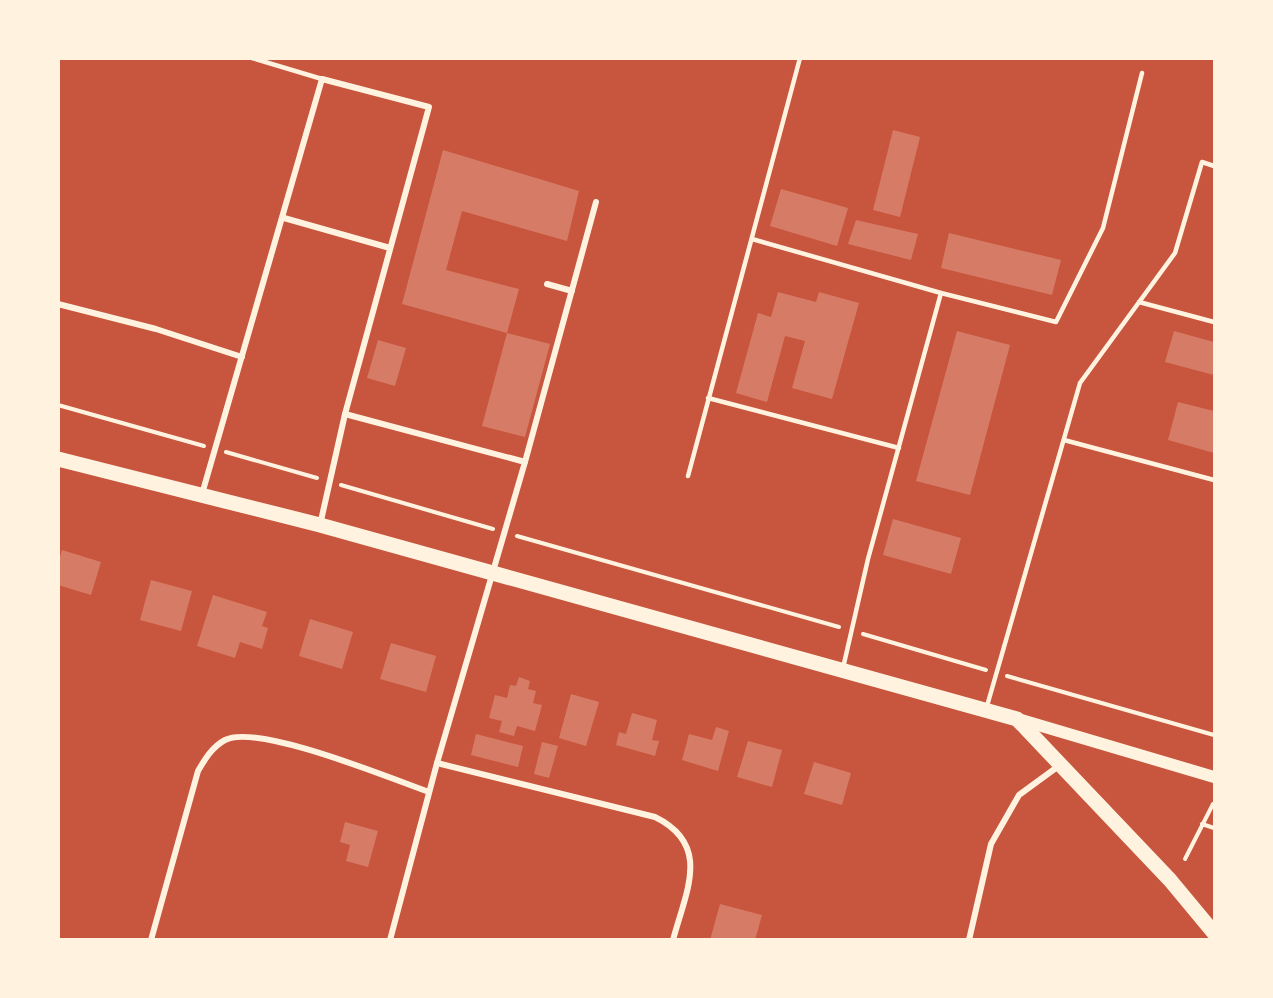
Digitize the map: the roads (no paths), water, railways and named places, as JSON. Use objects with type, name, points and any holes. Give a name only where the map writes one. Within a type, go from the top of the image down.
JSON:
[{"type":"main road","points":[[58,459],[320,525],[986,709],[1215,777]]},
{"type":"main road","points":[[1017,719],[1170,880],[1215,933]]},
{"type":"street","points":[[202,495],[284,218],[322,79],[429,107],[345,414],[320,525]]},
{"type":"street","points":[[390,939],[437,763],[494,573],[596,202]]},
{"type":"street","points":[[284,218],[390,248]]},
{"type":"street","points":[[547,284],[572,291]]},
{"type":"street","points":[[58,304],[156,329],[242,357]]},
{"type":"street","points":[[345,414],[525,462]]},
{"type":"street","points":[[151,939],[198,771],[209,753],[226,739],[248,735],[277,740],[429,792]]},
{"type":"street","points":[[437,763],[655,817],[672,825],[687,842],[691,871],[673,939]]},
{"type":"street","points":[[969,939],[990,844],[1019,795],[1060,765]]},
{"type":"lane","points":[[252,58],[322,79]]},
{"type":"lane","points":[[688,476],[800,58]]},
{"type":"lane","points":[[752,239],[941,293],[1056,322],[1103,228],[1142,73]]},
{"type":"lane","points":[[986,709],[1080,382],[1175,253],[1202,162],[1215,165]]},
{"type":"lane","points":[[843,670],[941,293]]},
{"type":"lane","points":[[1139,302],[1215,322]]},
{"type":"lane","points":[[708,398],[899,448]]},
{"type":"lane","points":[[1064,440],[1215,480]]}]
